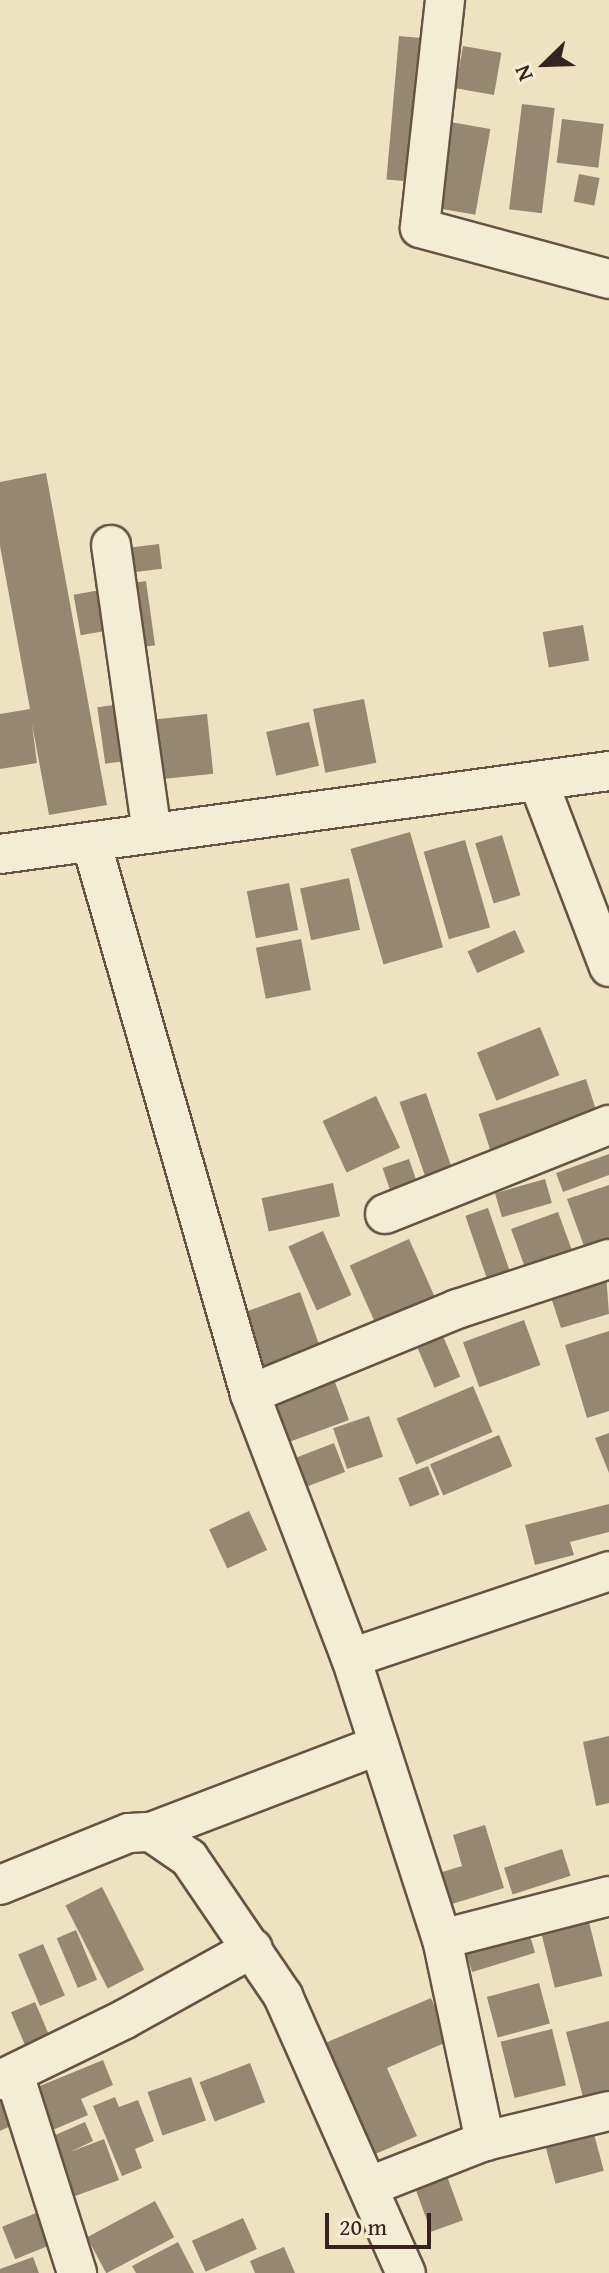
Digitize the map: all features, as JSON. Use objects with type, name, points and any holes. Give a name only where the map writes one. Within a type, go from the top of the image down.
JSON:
[{"type":"street","points":[[445,0],[420,228],[609,279]]},
{"type":"street","points":[[111,545],[152,833]]},
{"type":"street","points":[[0,854],[609,771]]},
{"type":"street","points":[[538,781],[609,967]]},
{"type":"street","points":[[91,842],[250,1394],[351,1658],[442,1939],[485,2141]]},
{"type":"street","points":[[385,1214],[609,1125]]},
{"type":"street","points":[[250,1394],[457,1309],[609,1259]]},
{"type":"street","points":[[351,1658],[609,1571]]},
{"type":"street","points":[[0,1885],[129,1833],[151,1832],[379,1745]]},
{"type":"street","points":[[151,1832],[189,1858],[283,1996],[370,2186],[406,2273]]},
{"type":"street","points":[[442,1939],[609,1896]]},
{"type":"street","points":[[77,2273],[7,2077],[253,1948]]},
{"type":"street","points":[[370,2186],[485,2141],[609,2111]]},
{"type":"building","points":[[399,36],[432,39],[419,182],[386,179]]},
{"type":"building","points":[[463,46],[501,53],[494,95],[456,88]]},
{"type":"building","points":[[522,104],[555,108],[542,213],[509,209]]},
{"type":"building","points":[[562,119],[604,124],[598,168],[557,163]]},
{"type":"building","points":[[450,122],[490,129],[475,215],[435,208]]},
{"type":"building","points":[[579,174],[600,178],[594,205],[574,201]]},
{"type":"building","points":[[46,473],[107,805],[49,815],[32,724],[37,763],[0,769],[0,714],[30,709],[0,546],[0,482]]},
{"type":"building","points":[[159,544],[162,569],[127,573],[124,548]]},
{"type":"building","points":[[146,581],[155,645],[134,648],[125,584]]},
{"type":"building","points":[[112,588],[119,628],[81,635],[74,595]]},
{"type":"building","points":[[583,625],[589,660],[549,668],[543,632]]},
{"type":"building","points":[[364,699],[376,763],[325,773],[313,709]]},
{"type":"building","points":[[128,703],[136,759],[105,764],[97,707]]},
{"type":"building","points":[[207,714],[213,774],[161,779],[154,720]]},
{"type":"building","points":[[309,722],[319,766],[276,776],[266,732]]},
{"type":"building","points":[[410,832],[443,947],[383,964],[350,849]]},
{"type":"building","points":[[502,835],[520,895],[494,903],[475,843]]},
{"type":"building","points":[[465,840],[490,927],[449,939],[424,852]]},
{"type":"building","points":[[349,878],[360,930],[311,940],[300,888]]},
{"type":"building","points":[[289,883],[298,930],[256,938],[247,891]]},
{"type":"building","points":[[515,930],[525,952],[477,973],[467,951]]},
{"type":"building","points":[[301,939],[311,990],[266,999],[256,948]]},
{"type":"building","points":[[540,1027],[559,1075],[496,1101],[477,1052]]},
{"type":"building","points":[[586,1079],[602,1128],[494,1162],[479,1114]]},
{"type":"building","points":[[426,1093],[453,1171],[427,1181],[400,1102]]},
{"type":"building","points":[[376,1096],[400,1148],[347,1173],[323,1121]]},
{"type":"building","points":[[609,1154],[609,1175],[563,1192],[556,1173]]},
{"type":"building","points":[[409,1159],[420,1191],[394,1200],[383,1168]]},
{"type":"building","points":[[545,1179],[552,1203],[502,1217],[495,1193]]},
{"type":"building","points":[[333,1183],[340,1216],[269,1231],[262,1198]]},
{"type":"building","points":[[609,1185],[609,1256],[590,1263],[567,1199]]},
{"type":"building","points":[[488,1208],[510,1271],[487,1279],[465,1216]]},
{"type":"building","points":[[558,1212],[574,1257],[527,1274],[511,1229]]},
{"type":"building","points":[[323,1231],[351,1295],[317,1310],[288,1246]]},
{"type":"building","points":[[409,1239],[436,1300],[377,1327],[350,1265]]},
{"type":"building","points":[[606,1274],[609,1314],[561,1328],[549,1291]]},
{"type":"building","points":[[300,1292],[325,1361],[265,1382],[240,1314]]},
{"type":"building","points":[[524,1320],[540,1365],[479,1387],[463,1342]]},
{"type":"building","points":[[440,1329],[460,1377],[435,1388],[414,1340]]},
{"type":"building","points":[[609,1331],[609,1411],[587,1418],[565,1345]]},
{"type":"building","points":[[311,1375],[316,1388],[335,1382],[349,1420],[289,1442],[270,1391]]},
{"type":"building","points":[[473,1386],[493,1432],[416,1464],[397,1418]]},
{"type":"building","points":[[369,1416],[383,1457],[347,1469],[333,1428]]},
{"type":"building","points":[[609,1433],[609,1473],[595,1438]]},
{"type":"building","points":[[499,1435],[512,1466],[443,1496],[430,1464]]},
{"type":"building","points":[[334,1443],[345,1472],[303,1488],[292,1459]]},
{"type":"building","points":[[428,1466],[440,1495],[410,1507],[398,1478]]},
{"type":"building","points":[[609,1504],[609,1532],[570,1542],[574,1555],[535,1565],[525,1525]]},
{"type":"building","points":[[249,1511],[267,1550],[227,1569],[209,1530]]},
{"type":"building","points":[[609,1736],[609,1803],[596,1806],[583,1742]]},
{"type":"building","points":[[485,1825],[504,1888],[439,1908],[429,1876],[462,1866],[453,1835]]},
{"type":"building","points":[[562,1849],[571,1876],[513,1894],[504,1868]]},
{"type":"building","points":[[102,1887],[144,1970],[108,1988],[65,1906]]},
{"type":"building","points":[[586,1910],[602,1976],[555,1988],[538,1922]]},
{"type":"building","points":[[527,1926],[535,1953],[472,1972],[464,1945]]},
{"type":"building","points":[[76,1930],[97,1980],[78,1988],[57,1938]]},
{"type":"building","points":[[43,1944],[65,1996],[40,2006],[18,1955]]},
{"type":"building","points":[[539,1983],[550,2024],[498,2038],[487,1997]]},
{"type":"building","points":[[431,1998],[449,2041],[387,2068],[417,2136],[366,2158],[318,2046]]},
{"type":"building","points":[[35,2002],[52,2043],[28,2053],[11,2012]]},
{"type":"building","points":[[609,2021],[609,2090],[583,2097],[566,2032]]},
{"type":"building","points":[[552,2029],[566,2085],[515,2098],[501,2042]]},
{"type":"building","points":[[103,2060],[113,2085],[81,2099],[88,2115],[41,2135],[23,2093]]},
{"type":"building","points":[[250,2063],[265,2102],[215,2122],[200,2082]]},
{"type":"building","points":[[191,2077],[206,2120],[162,2135],[148,2092]]},
{"type":"building","points":[[0,2086],[25,2119],[0,2131]]},
{"type":"building","points":[[115,2097],[119,2107],[138,2100],[154,2141],[135,2149],[142,2168],[122,2176],[93,2106]]},
{"type":"building","points":[[85,2122],[93,2141],[70,2152],[104,2139],[119,2180],[67,2199],[44,2140]]},
{"type":"building","points":[[594,2134],[604,2171],[556,2184],[546,2147]]},
{"type":"building","points":[[447,2176],[463,2220],[431,2232],[415,2188]]},
{"type":"building","points":[[155,2201],[174,2237],[106,2273],[87,2237]]},
{"type":"building","points":[[41,2211],[54,2243],[15,2259],[2,2227]]},
{"type":"building","points":[[243,2218],[257,2249],[206,2272],[192,2241]]},
{"type":"building","points":[[178,2242],[194,2273],[136,2273],[132,2266]]},
{"type":"building","points":[[284,2247],[295,2273],[255,2273],[250,2261]]},
{"type":"building","points":[[33,2257],[39,2273],[0,2273],[0,2269]]}]
